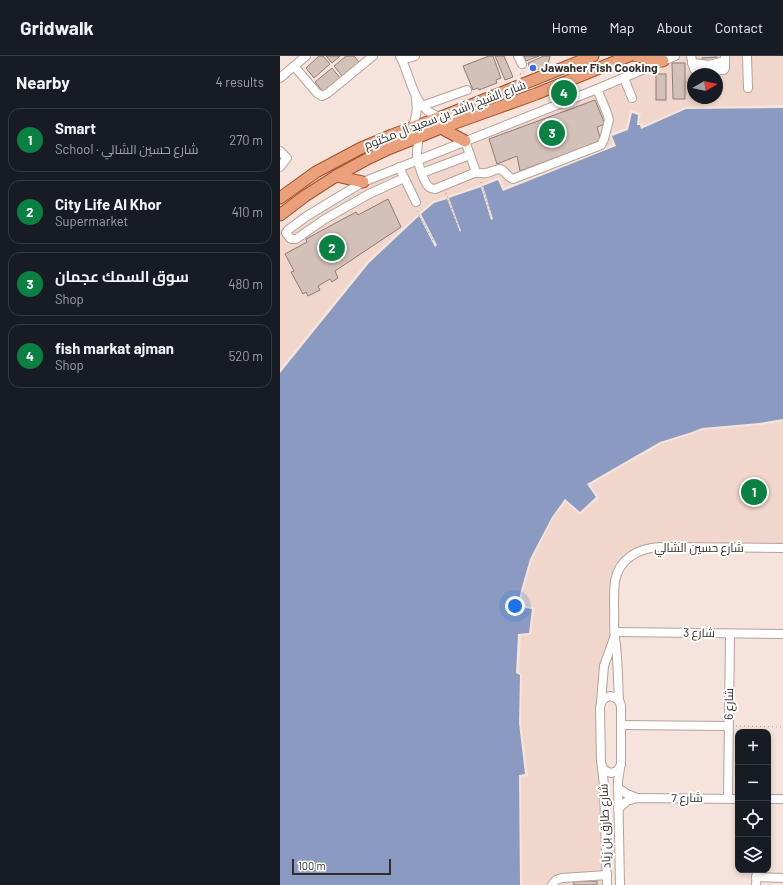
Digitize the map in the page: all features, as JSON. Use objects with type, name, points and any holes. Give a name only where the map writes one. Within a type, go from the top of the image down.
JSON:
[{"type":"main road","name":"شارع الشيخ راشد بن سعيد آل مكتوم","points":[[280,215],[305,196],[363,161],[386,150],[419,138],[441,123],[593,56]]},
{"type":"main road","name":"شارع الشيخ راشد بن سعيد آل مكتوم","points":[[280,198],[316,172],[382,139],[412,128],[441,123],[536,94],[629,56]]},
{"type":"main road","points":[[636,56],[663,61]]},
{"type":"main road","points":[[441,123],[465,141]]},
{"type":"main road","points":[[336,176],[363,182]]},
{"type":"street","points":[[280,78],[306,56]]},
{"type":"street","points":[[294,66],[318,95],[322,96],[328,93],[373,56]]},
{"type":"street","points":[[412,128],[417,114],[417,101],[401,58],[415,56]]},
{"type":"street","points":[[518,56],[522,64]]},
{"type":"street","points":[[404,178],[369,194],[325,219],[296,239],[292,239],[287,233],[287,230],[306,216],[363,182],[676,56]]},
{"type":"street","points":[[747,56],[748,88]]},
{"type":"street","points":[[724,58],[724,70],[697,71],[694,69],[692,59],[708,60],[724,58]]},
{"type":"street","points":[[624,78],[632,98]]},
{"type":"street","points":[[419,138],[417,151],[418,160],[428,186],[434,189],[476,172],[485,173],[499,169],[513,179],[601,145],[609,120],[597,89]]},
{"type":"street","points":[[422,106],[466,90]]},
{"type":"street","points":[[415,95],[419,103],[441,123]]},
{"type":"street","points":[[465,141],[476,172]]},
{"type":"street","points":[[280,151],[287,158],[280,167]]},
{"type":"street","points":[[422,173],[470,155]]},
{"type":"street","points":[[400,167],[416,206]]},
{"type":"street","name":"شارع حسين الشالي","points":[[621,725],[621,704],[619,701],[615,635],[614,591],[618,571],[624,563],[640,550],[650,547],[783,548]]},
{"type":"street","name":"شارع 6","points":[[728,798],[730,634]]},
{"type":"street","name":"شارع 3","points":[[615,635],[783,634]]},
{"type":"street","name":"شارع حسين الشالي","points":[[601,702],[604,666],[615,635]]},
{"type":"street","points":[[601,702],[606,697],[610,696],[617,698],[619,701]]},
{"type":"street","name":"شارع طارق بن زياد","points":[[601,702],[601,762],[604,786],[607,885]]},
{"type":"street","points":[[621,725],[728,726]]},
{"type":"street","name":"شارع طارق بن زياد","points":[[620,884],[618,788],[621,761],[621,725]]},
{"type":"street","points":[[602,767],[607,772],[611,773],[620,768]]},
{"type":"street","name":"شارع 7","points":[[618,788],[636,798],[735,798]]},
{"type":"street","points":[[618,809],[626,801],[636,798]]},
{"type":"street","points":[[771,799],[783,799]]},
{"type":"street","points":[[552,885],[556,880],[562,878],[607,875]]},
{"type":"street","points":[[756,878],[783,878]]},
{"type":"path","points":[[522,64],[525,71],[520,74],[532,104]]},
{"type":"path","points":[[481,182],[490,212]]},
{"type":"path","points":[[446,193],[458,226]]},
{"type":"path","points":[[416,206],[434,242]]},
{"type":"path","points":[[728,726],[783,727]]},
{"type":"shaded area","points":[[668,56],[783,56],[783,105],[686,107],[642,126],[642,123],[639,123],[641,113],[630,110],[626,128],[609,134],[613,144],[504,188],[499,177],[482,184],[492,217],[491,218],[481,184],[448,196],[460,229],[446,197],[433,201],[419,213],[436,244],[418,214],[367,261],[280,369],[280,230],[299,214],[368,175]]},
{"type":"shaded area","points":[[783,422],[783,545],[642,548],[614,573],[610,585],[609,595],[610,638],[601,671],[604,885],[522,885],[521,777],[528,776],[521,723],[522,674],[519,672],[521,636],[531,635],[535,608],[522,605],[522,594],[532,560],[553,518],[566,502],[580,515],[599,498],[590,485],[661,444],[703,430]]},
{"type":"water","points":[[783,108],[783,419],[759,423],[702,428],[660,442],[587,484],[596,497],[580,512],[565,499],[552,517],[530,559],[520,594],[519,607],[532,609],[529,633],[518,634],[516,673],[520,675],[519,723],[525,774],[519,775],[520,885],[280,885],[280,373],[369,263],[419,216],[435,247],[437,245],[421,214],[434,203],[447,199],[460,232],[461,231],[449,198],[481,187],[491,220],[493,219],[483,186],[498,180],[503,191],[616,146],[612,136],[628,130],[632,113],[638,115],[637,125],[640,125],[641,129],[686,109]]},
{"type":"building","points":[[319,56],[323,56],[330,64],[314,78],[306,68]]},
{"type":"building","points":[[326,56],[340,56],[332,63]]},
{"type":"building","points":[[346,56],[354,56],[359,62],[342,76],[334,66]]},
{"type":"building","points":[[489,56],[493,56],[501,78],[496,80],[497,83],[479,90],[478,88],[473,90],[463,66]]},
{"type":"building","points":[[495,56],[504,56],[513,77],[505,80]]},
{"type":"building","points":[[524,56],[539,56],[526,61]]},
{"type":"building","points":[[544,56],[550,56],[548,65],[531,72],[528,63]]},
{"type":"building","points":[[717,57],[717,68],[703,68],[702,58]]},
{"type":"building","points":[[672,63],[685,63],[685,99],[673,99]]},
{"type":"building","points":[[332,68],[340,78],[323,92],[315,82]]},
{"type":"building","points":[[656,74],[666,74],[666,100],[656,100]]},
{"type":"building","points":[[595,100],[605,124],[597,127],[601,141],[520,171],[517,156],[497,164],[489,139]]},
{"type":"building","points":[[388,199],[401,227],[335,271],[338,278],[332,282],[330,279],[318,286],[320,290],[308,296],[306,292],[303,294],[291,272],[294,271],[285,254],[307,242],[306,239],[356,212],[358,215]]},
{"type":"building","points":[[574,881],[597,881],[597,885],[574,885]]},
{"type":"place","name":"Jawaher Fish Cooking","points":[[533,68]]},
{"type":"place","name":"fish markat ajman","points":[[564,93]]},
{"type":"place","name":"سوق السمك عجمان","points":[[552,133]]},
{"type":"place","name":"City Life Al Khor","points":[[332,248]]},
{"type":"place","name":"Smart","points":[[754,492]]}]
